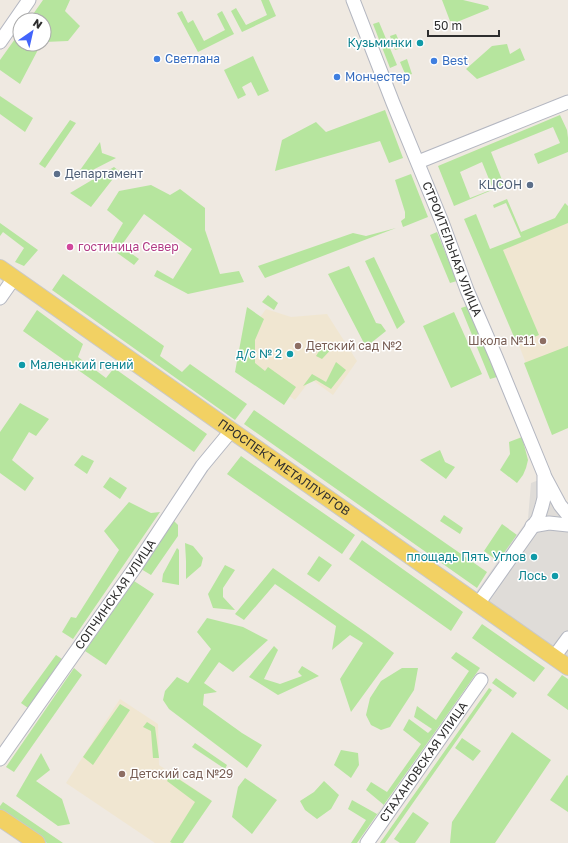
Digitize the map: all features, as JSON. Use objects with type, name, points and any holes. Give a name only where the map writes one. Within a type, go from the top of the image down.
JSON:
[{"type":"main road","name":"ПРОСПЕКТ МЕТАЛЛУРГОВ","points":[[0,268],[568,667]]},
{"type":"main road","points":[[0,818],[37,843]]},
{"type":"street","points":[[0,42],[29,0]]},
{"type":"street","name":"СТРОИТЕЛЬНАЯ УЛИЦА","points":[[353,0],[442,222],[467,290],[544,474],[544,498],[538,519],[532,526]]},
{"type":"street","points":[[418,162],[568,102]]},
{"type":"street","points":[[0,298],[14,278]]},
{"type":"street","name":"СОПЧИНСКАЯ УЛИЦА","points":[[0,759],[134,569],[202,466],[231,431]]},
{"type":"street","points":[[544,474],[560,505],[568,515]]},
{"type":"street","points":[[478,604],[532,526],[549,523],[568,524]]},
{"type":"street","points":[[554,657],[568,638]]},
{"type":"street","name":"СТАХАНОВСКАЯ УЛИЦА","points":[[367,843],[481,680]]},
{"type":"shaded area","name":"Школа №11","points":[[568,219],[568,428],[553,434],[484,254]]},
{"type":"shaded area","name":"Детский сад №2","points":[[266,309],[291,317],[327,314],[357,361],[333,395],[311,379],[295,400],[246,366],[250,331]]},
{"type":"shaded area","name":"площадь Пять Углов","points":[[552,475],[563,499],[568,503],[568,656],[566,660],[474,595],[528,519],[531,483]]},
{"type":"shaded area","name":"Детский сад №29","points":[[120,699],[158,724],[159,765],[211,800],[182,843],[155,843],[66,783]]},
{"type":"green space","points":[[43,0],[70,0],[65,11],[80,26],[68,41],[52,42],[52,12],[35,12]]},
{"type":"green space","points":[[261,0],[269,0],[276,16],[242,32],[231,11],[236,8],[246,25],[267,15]]},
{"type":"green space","points":[[442,0],[463,0],[488,6],[489,9],[457,22],[450,21]]},
{"type":"green space","points":[[182,11],[188,23],[193,20],[204,41],[225,30],[217,14],[222,11],[234,34],[198,52],[177,13]]},
{"type":"green space","points":[[379,22],[397,65],[390,68],[373,24]]},
{"type":"green space","points":[[396,34],[402,48],[395,50],[390,36]]},
{"type":"green space","points":[[12,43],[12,52],[37,52],[20,84],[0,70],[0,60]]},
{"type":"green space","points":[[507,44],[510,54],[520,48],[525,60],[477,79],[466,69],[492,46]]},
{"type":"green space","points":[[253,56],[269,91],[258,96],[251,82],[242,87],[246,95],[238,99],[224,70]]},
{"type":"green space","points":[[407,59],[412,74],[406,76],[400,62]]},
{"type":"green space","points":[[0,96],[33,118],[25,132],[0,114]]},
{"type":"green space","points":[[385,110],[403,158],[389,163],[380,141],[275,171],[282,140],[316,122],[326,132]]},
{"type":"green space","points":[[560,115],[567,130],[568,152],[538,164],[534,154],[560,143],[553,127],[491,152],[504,185],[454,206],[438,166]],"holes":[[[482,162],[493,189],[470,198],[460,172]]]},
{"type":"green space","points":[[70,120],[76,123],[45,168],[39,164]]},
{"type":"green space","points":[[100,142],[102,153],[116,158],[83,175],[78,173]]},
{"type":"green space","points":[[114,167],[119,171],[91,207],[70,193]]},
{"type":"green space","points":[[411,174],[428,217],[403,227],[401,221],[405,218],[405,212],[395,180]]},
{"type":"green space","points":[[151,185],[170,195],[180,189],[205,208],[205,230],[220,274],[239,271],[244,282],[188,294],[154,276],[157,270],[173,279],[192,249],[144,214],[121,246],[139,259],[134,265],[109,247],[123,223],[107,210],[119,191]]},
{"type":"green space","points":[[507,199],[521,232],[555,218],[565,203],[568,206],[568,223],[503,250],[539,335],[517,344],[464,219],[476,214],[490,249],[521,237],[506,203],[494,208],[493,205]]},
{"type":"green space","points":[[0,223],[38,250],[24,266],[15,262],[24,248],[3,232],[0,236]]},
{"type":"green space","points":[[396,228],[265,278],[258,266],[353,233],[366,236]]},
{"type":"green space","points":[[437,232],[457,281],[450,283],[430,235]]},
{"type":"green space","points":[[374,257],[405,322],[397,329],[365,261]]},
{"type":"green space","points":[[349,266],[376,323],[381,324],[386,331],[366,347],[328,274]]},
{"type":"green space","points":[[63,274],[164,346],[160,356],[182,372],[190,364],[247,404],[235,420],[52,290]]},
{"type":"green space","points":[[268,295],[278,303],[274,310],[262,302]]},
{"type":"green space","points":[[467,306],[497,377],[490,379],[461,308]]},
{"type":"green space","points":[[247,307],[264,319],[255,340],[255,363],[265,371],[268,367],[296,387],[284,405],[235,372]]},
{"type":"green space","points":[[37,310],[83,344],[78,357],[106,378],[114,368],[207,434],[194,452],[23,331]]},
{"type":"green space","points":[[454,312],[482,374],[451,388],[423,326]]},
{"type":"green space","points":[[338,342],[322,359],[316,356],[323,345]]},
{"type":"green space","points":[[568,346],[568,428],[552,435],[524,363]]},
{"type":"green space","points":[[336,362],[346,370],[331,389],[316,380],[303,386],[312,374],[326,382]]},
{"type":"green space","points":[[20,403],[49,419],[36,436],[29,432],[12,460],[34,478],[25,491],[0,473],[0,432]]},
{"type":"green space","points":[[254,410],[487,572],[477,588],[244,424]]},
{"type":"green space","points":[[522,437],[528,460],[523,475],[517,483],[500,470],[510,454],[509,442]]},
{"type":"green space","points":[[440,450],[445,462],[455,467],[446,479],[420,460]]},
{"type":"green space","points":[[82,455],[94,461],[87,474],[74,465]]},
{"type":"green space","points":[[241,456],[355,535],[342,554],[227,474]]},
{"type":"green space","points":[[110,477],[127,488],[120,499],[103,487]]},
{"type":"green space","points":[[129,502],[151,513],[160,512],[73,639],[62,632],[71,617],[76,618],[119,550],[104,531]]},
{"type":"green space","points":[[444,515],[463,528],[460,534],[440,521]]},
{"type":"green space","points":[[174,521],[178,525],[178,536],[151,575],[141,569]]},
{"type":"green space","points":[[502,524],[517,535],[499,562],[484,551]]},
{"type":"green space","points":[[362,540],[463,612],[451,631],[349,559]]},
{"type":"green space","points":[[185,543],[193,546],[203,558],[201,566],[186,579],[186,561]]},
{"type":"green space","points":[[177,548],[179,550],[179,585],[162,582],[163,574]]},
{"type":"green space","points":[[319,556],[332,565],[319,582],[307,574]]},
{"type":"green space","points":[[225,565],[235,570],[223,588],[223,597],[235,610],[213,608],[208,594]]},
{"type":"green space","points":[[273,568],[394,653],[351,712],[340,679],[363,643],[350,635],[332,650],[336,626],[275,584],[244,620],[235,614]]},
{"type":"green space","points":[[134,581],[154,594],[106,665],[85,651]]},
{"type":"green space","points":[[207,618],[243,627],[268,640],[233,672],[219,662],[204,683],[217,692],[204,694],[203,705],[242,733],[262,745],[247,768],[169,709],[163,700],[165,691],[177,677],[188,683],[211,649],[197,632]]},
{"type":"green space","points":[[482,624],[545,668],[534,682],[472,638]]},
{"type":"green space","points":[[274,646],[278,650],[264,679],[280,684],[302,676],[298,672],[302,666],[319,676],[278,695],[249,677]]},
{"type":"green space","points":[[456,652],[480,668],[384,805],[366,790],[371,782],[387,792],[421,744],[403,730],[409,719],[428,733],[432,729],[414,717],[417,706],[436,720],[469,671],[451,658]]},
{"type":"green space","points":[[56,655],[62,659],[28,708],[21,703]]},
{"type":"green space","points":[[74,668],[82,675],[14,772],[6,767]]},
{"type":"green space","points":[[402,668],[418,668],[414,690],[390,727],[381,730],[371,725],[366,715],[370,698],[381,681]]},
{"type":"green space","points":[[562,675],[568,679],[568,710],[547,695]]},
{"type":"green space","points":[[496,678],[517,693],[513,698],[492,683]]},
{"type":"green space","points":[[489,688],[492,690],[385,843],[380,843]]},
{"type":"green space","points":[[120,704],[130,710],[93,765],[83,757]]},
{"type":"green space","points":[[147,722],[155,727],[159,758],[153,758],[151,731],[143,727]]},
{"type":"green space","points":[[512,732],[551,760],[495,843],[450,843],[452,822]]},
{"type":"green space","points":[[462,738],[481,751],[473,761],[455,748]]},
{"type":"green space","points":[[195,743],[227,765],[225,769],[192,747]]},
{"type":"green space","points":[[341,750],[358,753],[359,765],[351,778],[334,765]]},
{"type":"green space","points":[[41,753],[50,770],[36,781],[62,799],[70,824],[58,826],[16,796]]},
{"type":"green space","points":[[171,774],[212,801],[183,843],[170,842],[195,802],[167,781]]},
{"type":"green space","points":[[567,775],[568,776],[568,812],[550,800]]},
{"type":"green space","points":[[245,778],[277,800],[252,834],[232,817],[238,787]]},
{"type":"green space","points":[[324,781],[339,795],[331,809],[317,819],[305,810],[300,801],[314,792]]},
{"type":"green space","points":[[352,800],[377,814],[381,809],[357,843],[351,843],[366,820],[348,809]]},
{"type":"green space","points":[[3,802],[63,843],[47,843],[0,810],[0,806]]},
{"type":"green space","points":[[413,812],[429,823],[415,843],[400,843],[394,839]]},
{"type":"place","name":"Кузьминки","points":[[420,43]]},
{"type":"place","name":"Светлана","points":[[157,59]]},
{"type":"place","name":"Best","points":[[434,61]]},
{"type":"place","name":"Мончестер","points":[[337,77]]},
{"type":"place","name":"Департамент","points":[[57,174]]},
{"type":"place","name":"КЦСОН","points":[[530,185]]},
{"type":"place","name":"гостиница Север","points":[[70,247]]},
{"type":"place","name":"Школа №11","points":[[543,341]]},
{"type":"place","name":"Детский сад №2","points":[[298,346]]},
{"type":"place","name":"д/с № 2","points":[[290,354]]},
{"type":"place","name":"Маленький гений","points":[[22,365]]},
{"type":"place","name":"площадь Пять Углов","points":[[534,557]]},
{"type":"place","name":"Лось","points":[[555,576]]},
{"type":"place","name":"Детский сад №29","points":[[122,774]]}]
